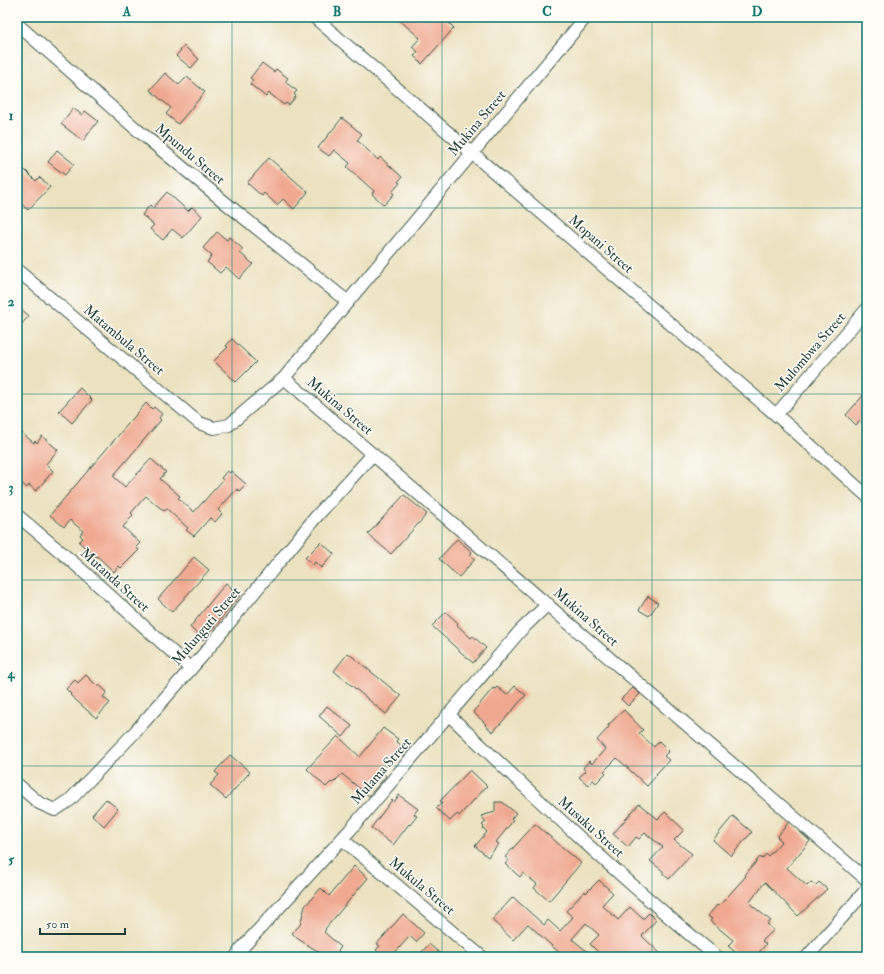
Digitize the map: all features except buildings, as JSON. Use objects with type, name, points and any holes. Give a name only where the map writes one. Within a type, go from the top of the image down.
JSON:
[{"type":"street","name":"Mopani Street","points":[[314,17],[776,415],[867,496]]},
{"type":"street","name":"Mukina Street","points":[[214,428],[229,424],[284,378],[586,17]]},
{"type":"street","name":"Mpundu Street","points":[[17,24],[135,128],[216,196],[348,302]]},
{"type":"street","name":"Matambula Street","points":[[17,270],[198,424],[214,428]]},
{"type":"street","name":"Mulombwa Street","points":[[776,415],[867,310]]},
{"type":"street","name":"Mukina Street","points":[[284,378],[867,880]]},
{"type":"street","name":"Mulunguti Street","points":[[17,784],[38,803],[54,810],[70,800],[135,732],[191,669],[316,518],[373,454]]},
{"type":"street","name":"Mutanda Street","points":[[17,515],[75,564],[191,669]]},
{"type":"street","name":"Mulama Street","points":[[236,957],[241,949],[342,839],[520,631],[548,604]]},
{"type":"street","name":"Musuku Street","points":[[448,714],[560,820],[717,957]]},
{"type":"street","name":"Mukula Street","points":[[342,839],[482,957]]},
{"type":"street","points":[[807,957],[867,889]]}]
